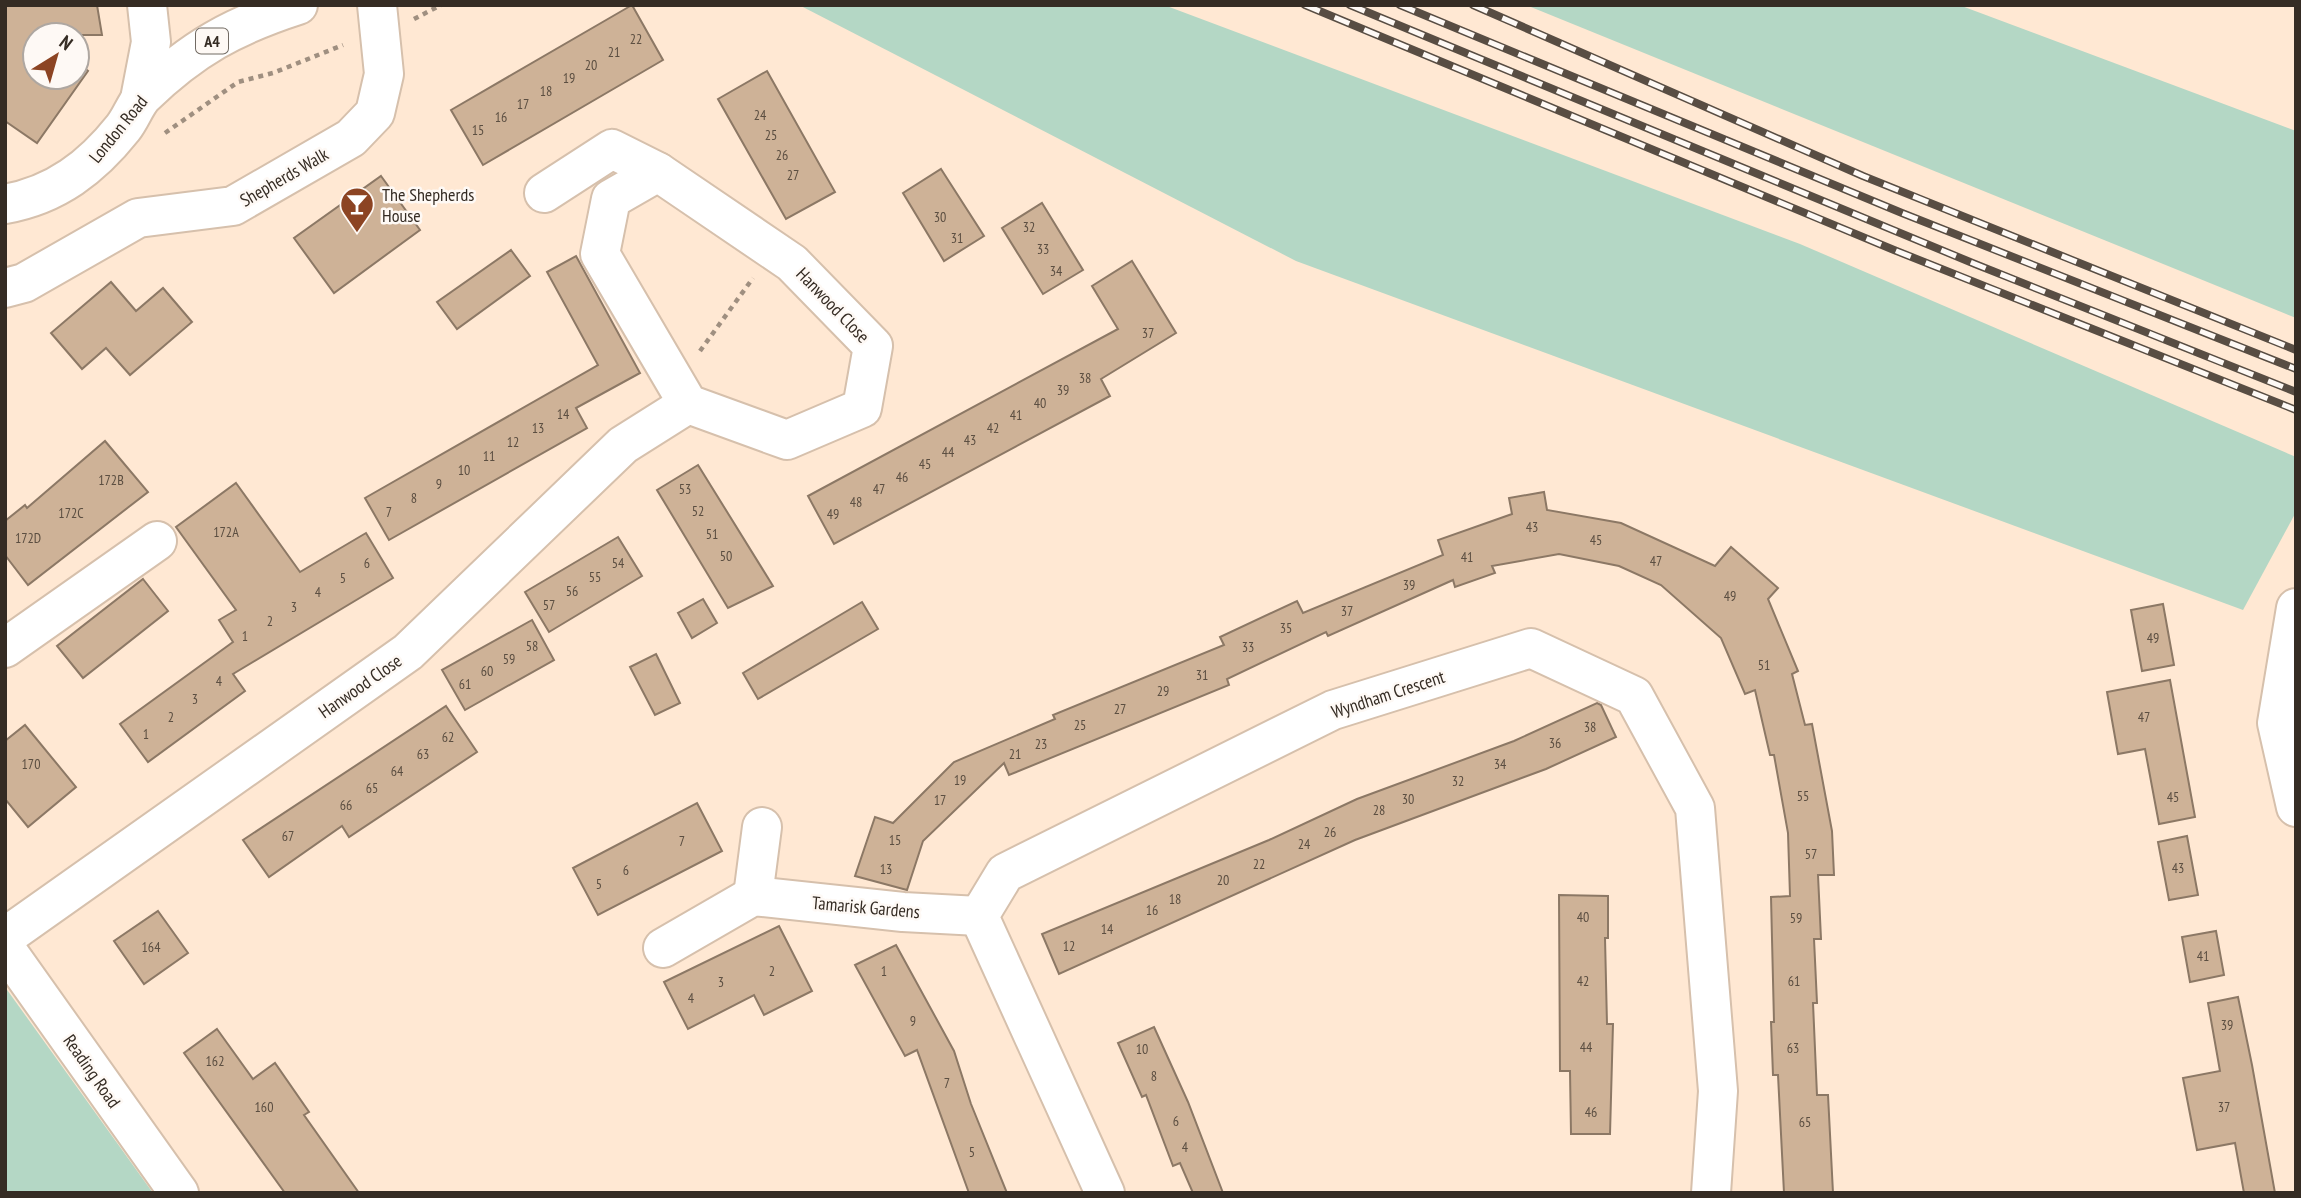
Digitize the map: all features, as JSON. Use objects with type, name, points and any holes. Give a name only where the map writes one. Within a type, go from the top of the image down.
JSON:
[{"type":"street","name":"London Road","points":[[5,204],[66,183],[85,169],[127,122],[140,99],[186,60],[229,30],[298,5]]},
{"type":"street","name":"A4","points":[[140,99],[151,42],[151,10]]},
{"type":"street","name":"Shepherds Walk","points":[[5,288],[24,283],[138,218],[233,206],[351,138],[375,113],[384,74],[390,15]]},
{"type":"street","name":"Hanwood Close","points":[[5,937],[408,652],[623,445],[682,394],[787,440],[862,408],[873,346],[792,262],[774,249],[658,172],[612,149],[544,193]]},
{"type":"street","points":[[658,172],[611,199],[600,254],[682,394]]},
{"type":"street","points":[[5,648],[157,541]]},
{"type":"street","points":[[2296,608],[2286,722],[2296,807]]},
{"type":"street","name":"Wyndham Crescent","points":[[979,916],[1004,873],[1333,710],[1531,648],[1634,696],[1695,808],[1718,1091],[1711,1193]]},
{"type":"street","points":[[663,948],[753,896],[762,827]]},
{"type":"street","name":"Tamarisk Gardens","points":[[753,896],[903,912],[979,916]]},
{"type":"street","points":[[979,916],[1105,1193]]},
{"type":"street","name":"Reading Road","points":[[5,948],[179,1193]]},
{"type":"path","points":[[390,15],[441,5]]},
{"type":"path","points":[[156,140],[238,82],[273,73],[354,41]]},
{"type":"path","points":[[682,394],[774,249]]},
{"type":"green space","points":[[799,5],[1164,5],[1800,244],[2296,457],[2296,512],[2243,610],[1296,261]]},
{"type":"green space","points":[[1526,5],[1959,5],[2296,131],[2296,318]]},
{"type":"green space","points":[[5,987],[153,1193],[5,1193]]},
{"type":"building","points":[[5,5],[97,5],[102,35],[91,35],[91,21],[21,21],[21,91],[74,91],[37,143],[5,121]]},
{"type":"building","points":[[632,5],[663,60],[483,165],[451,110]]},
{"type":"building","points":[[767,71],[835,192],[786,219],[718,99]]},
{"type":"building","points":[[941,169],[984,236],[944,261],[903,193]]},
{"type":"building","name":"The Shepherds House","points":[[381,176],[420,230],[334,293],[294,238]]},
{"type":"building","points":[[1042,203],[1083,270],[1043,294],[1002,228]]},
{"type":"building","points":[[511,250],[530,276],[457,329],[437,302]]},
{"type":"building","points":[[576,256],[640,373],[576,408],[587,428],[389,540],[365,498],[598,365],[547,272]]},
{"type":"building","points":[[1132,261],[1176,333],[1101,379],[1110,396],[834,544],[808,496],[1118,329],[1092,286]]},
{"type":"building","points":[[111,282],[136,311],[163,288],[192,322],[130,375],[106,348],[82,369],[51,333]]},
{"type":"building","points":[[105,441],[148,492],[28,585],[5,555],[5,521],[25,505],[27,508]]},
{"type":"building","points":[[698,465],[773,586],[728,608],[657,490]]},
{"type":"building","points":[[236,483],[300,572],[366,533],[393,578],[233,674],[245,691],[148,762],[120,724],[233,642],[219,620],[236,610],[176,527]]},
{"type":"building","points":[[1544,492],[1547,510],[1621,523],[1715,566],[1731,547],[1778,588],[1768,599],[1798,671],[1792,674],[1805,725],[1812,724],[1832,831],[1834,875],[1818,875],[1821,939],[1814,939],[1817,1003],[1813,1003],[1817,1095],[1828,1095],[1833,1193],[1784,1193],[1778,1075],[1773,1075],[1771,897],[1790,896],[1788,833],[1774,755],[1770,755],[1755,690],[1745,694],[1721,638],[1661,585],[1619,566],[1559,554],[1492,566],[1495,573],[1455,587],[1453,580],[1328,636],[1326,632],[1227,679],[1229,685],[1009,775],[1004,763],[923,841],[907,890],[855,876],[875,817],[893,823],[954,762],[1055,719],[1053,715],[1224,645],[1220,637],[1297,601],[1303,613],[1443,555],[1438,540],[1512,514],[1509,498]]},
{"type":"building","points":[[618,537],[642,576],[549,632],[525,592]]},
{"type":"building","points":[[143,579],[168,611],[83,678],[57,646]]},
{"type":"building","points":[[703,599],[717,623],[692,638],[678,613]]},
{"type":"building","points":[[862,602],[878,629],[758,699],[743,673]]},
{"type":"building","points":[[2163,604],[2174,665],[2142,671],[2131,610]]},
{"type":"building","points":[[532,620],[554,660],[465,710],[442,670]]},
{"type":"building","points":[[656,654],[680,703],[655,715],[630,667]]},
{"type":"building","points":[[2170,680],[2195,817],[2159,824],[2145,749],[2118,754],[2107,692]]},
{"type":"building","points":[[1597,703],[1601,705],[1616,737],[1546,769],[1355,840],[1059,974],[1042,934],[1269,840],[1357,799],[1514,741]]},
{"type":"building","points":[[446,706],[477,752],[349,837],[342,826],[269,877],[243,840]]},
{"type":"building","points":[[25,725],[76,787],[28,827],[5,799],[5,741]]},
{"type":"building","points":[[697,803],[722,851],[598,915],[573,868]]},
{"type":"building","points":[[2187,836],[2198,895],[2169,900],[2158,842]]},
{"type":"building","points":[[1559,895],[1608,896],[1608,938],[1605,938],[1607,1024],[1613,1024],[1610,1134],[1571,1134],[1570,1071],[1560,1071]]},
{"type":"building","points":[[158,911],[188,953],[144,984],[114,941]]},
{"type":"building","points":[[779,926],[812,991],[764,1015],[754,995],[688,1029],[664,982]]},
{"type":"building","points":[[2216,931],[2224,975],[2190,982],[2182,937]]},
{"type":"building","points":[[896,945],[954,1051],[971,1104],[1007,1193],[969,1193],[917,1050],[905,1056],[855,965]]},
{"type":"building","points":[[2238,997],[2275,1193],[2244,1193],[2235,1143],[2197,1150],[2183,1078],[2220,1071],[2208,1003]]},
{"type":"building","points":[[1154,1027],[1188,1102],[1223,1193],[1193,1193],[1180,1163],[1173,1166],[1146,1095],[1142,1097],[1118,1043]]},
{"type":"building","points":[[217,1029],[253,1079],[275,1063],[309,1112],[304,1115],[359,1193],[285,1193],[184,1053]]},
{"type":"railway","points":[[1305,5],[1894,250],[2296,410]]},
{"type":"railway","points":[[1350,5],[1975,264],[2296,392]]},
{"type":"railway","points":[[1400,5],[1902,213],[2296,369]]},
{"type":"railway","points":[[1473,5],[1863,176],[2296,350]]},
{"type":"place","name":"The Shepherds House","points":[[357,234]]}]
